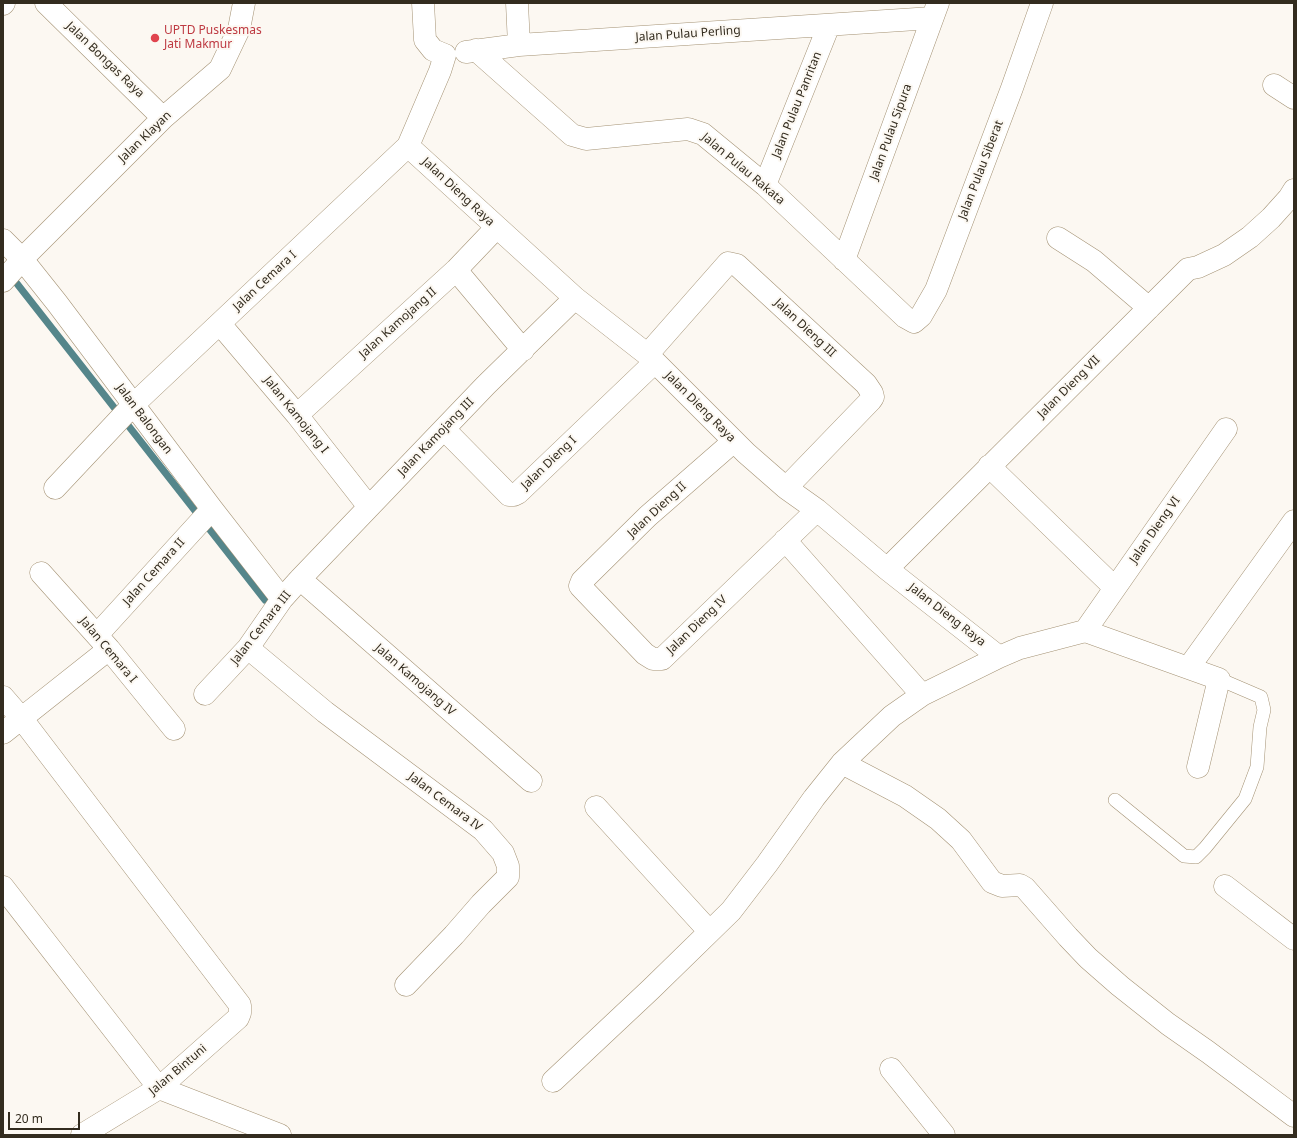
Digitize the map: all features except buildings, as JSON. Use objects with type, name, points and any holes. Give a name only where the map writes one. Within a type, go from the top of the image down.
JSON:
[{"type":"street","name":"Jalan Bongas Raya","points":[[46,3],[163,118]]},
{"type":"street","name":"Jalan Klayan","points":[[11,272],[163,118],[220,69],[239,29],[244,3]]},
{"type":"street","points":[[423,3],[425,40],[433,50],[445,55]]},
{"type":"street","points":[[517,3],[519,45]]},
{"type":"street","name":"Jalan Pulau Siberat","points":[[905,316],[914,322],[921,316],[936,290],[1012,88],[1042,3]]},
{"type":"street","name":"Jalan Pulau Perling","points":[[445,55],[519,45],[829,25],[887,12],[935,11]]},
{"type":"street","name":"Jalan Pulau Sipura","points":[[844,260],[935,11]]},
{"type":"street","name":"Jalan Pulau Panritan","points":[[765,185],[829,25]]},
{"type":"street","name":"Jalan Pulau Rakata","points":[[476,50],[572,135],[586,139],[688,130],[703,134],[765,185],[905,316]]},
{"type":"street","name":"Jalan Cemara I","points":[[55,488],[126,413],[408,146],[440,71],[445,55]]},
{"type":"street","points":[[1274,85],[1294,98]]},
{"type":"street","name":"Jalan Dieng Raya","points":[[408,146],[496,228],[575,298],[651,359],[746,453],[786,488],[817,510],[888,569],[999,657]]},
{"type":"street","name":"Jalan Dieng VII","points":[[888,569],[1188,269],[1198,267],[1224,255],[1250,237],[1271,218],[1289,198],[1294,190]]},
{"type":"street","name":"Jalan Kamojang II","points":[[297,415],[456,270],[496,228]]},
{"type":"street","points":[[1058,238],[1094,261],[1149,308]]},
{"type":"street","name":"Jalan Balongan","points":[[3,240],[11,272],[57,303],[126,413],[205,516],[282,599]]},
{"type":"street","name":"Jalan Dieng III","points":[[651,359],[728,263],[737,265],[866,384],[872,392],[873,397],[871,400],[786,488]]},
{"type":"street","points":[[456,270],[523,350]]},
{"type":"street","name":"Jalan Kamojang III","points":[[300,579],[486,385],[575,298]]},
{"type":"street","name":"Jalan Kamojang I","points":[[220,324],[297,415],[369,507]]},
{"type":"street","name":"Jalan Dieng I","points":[[444,429],[509,495],[514,496],[524,488],[651,359]]},
{"type":"street","name":"Jalan Dieng VI","points":[[1085,631],[1114,587],[1226,429]]},
{"type":"street","name":"Jalan Dieng II","points":[[582,581],[648,516],[734,441]]},
{"type":"street","points":[[990,466],[1114,587]]},
{"type":"street","name":"Jalan Dieng IV","points":[[582,581],[580,586],[583,590],[645,654],[653,659],[662,659],[784,540],[817,510]]},
{"type":"street","name":"Jalan Cemara II","points":[[3,733],[22,719],[103,642],[205,516]]},
{"type":"street","points":[[1189,667],[1294,521]]},
{"type":"street","points":[[784,540],[922,695]]},
{"type":"street","name":"Jalan Cemara I","points":[[41,573],[103,642],[174,729]]},
{"type":"street","name":"Jalan Cemara III","points":[[205,694],[248,648],[282,599],[300,579]]},
{"type":"street","name":"Jalan Kamojang IV","points":[[300,579],[531,782]]},
{"type":"street","points":[[553,1081],[651,989],[730,911],[743,896],[842,763],[892,716],[922,695],[999,657],[1020,648],[1085,631],[1219,679],[1198,767]]},
{"type":"street","name":"Jalan Cemara IV","points":[[248,648],[325,712],[483,830],[503,853],[508,866],[508,877],[406,985]]},
{"type":"street","points":[[3,697],[22,719]]},
{"type":"street","name":"Jalan Bintuni","points":[[22,719],[240,1005],[238,1018],[159,1088],[82,1135]]},
{"type":"street","points":[[842,763],[905,796],[938,819],[961,840],[992,882],[1002,886],[1020,885],[1025,888],[1068,938],[1120,986],[1168,1024],[1294,1116]]},
{"type":"street","points":[[596,807],[709,931]]},
{"type":"street","points":[[1225,886],[1294,939]]},
{"type":"street","points":[[3,887],[159,1088],[280,1135]]},
{"type":"street","points":[[891,1069],[944,1135]]},
{"type":"lane","points":[[1114,800],[1184,856],[1196,857],[1205,848],[1245,799],[1257,767],[1260,727],[1264,710],[1260,697],[1219,679]]},
{"type":"waterway","points":[[11,276],[265,600]]},
{"type":"place","name":"UPTD Puskesmas Jati Makmur","points":[[155,38]]}]
